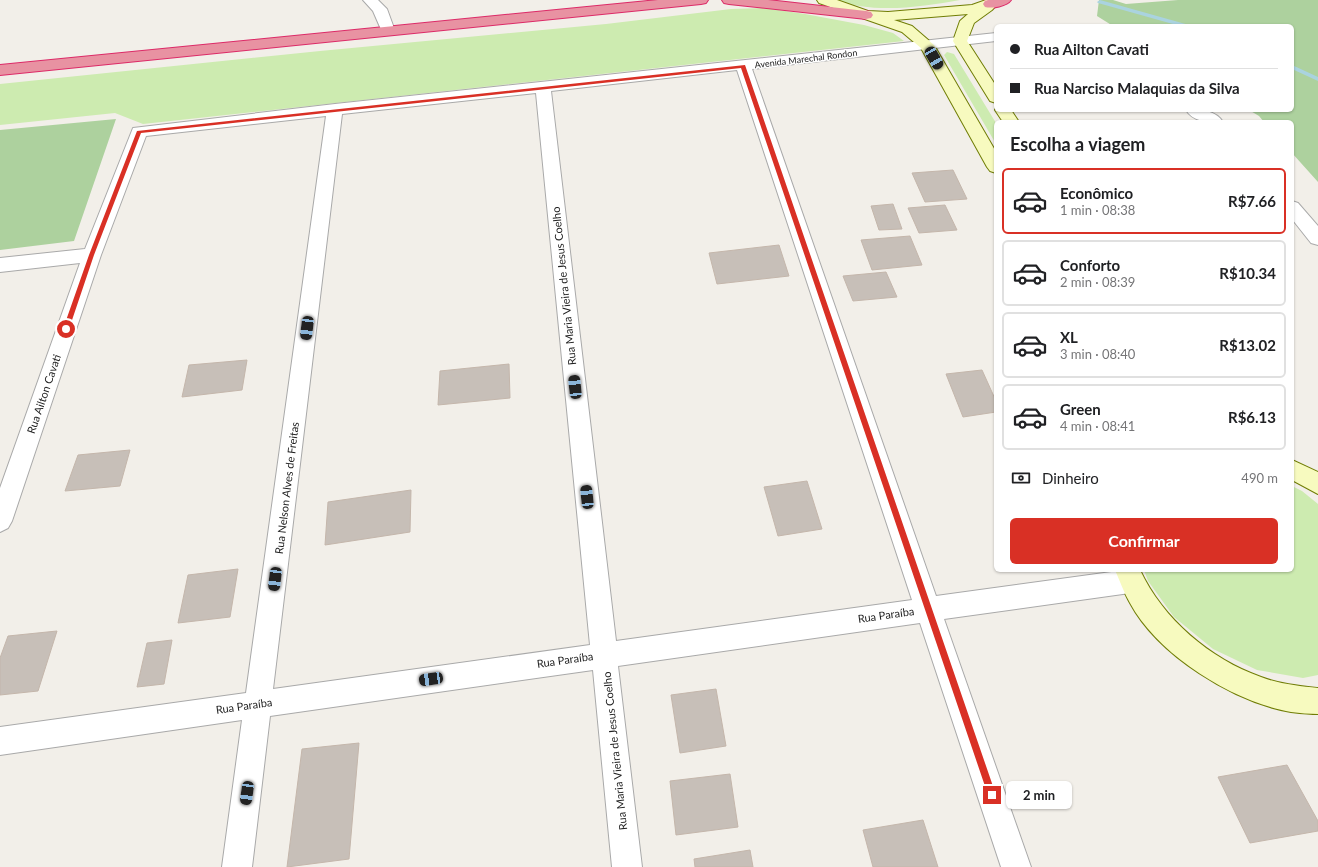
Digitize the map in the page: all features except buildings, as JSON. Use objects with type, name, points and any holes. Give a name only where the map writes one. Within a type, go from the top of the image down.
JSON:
[{"type":"highway","points":[[0,70],[701,0]]},
{"type":"highway","points":[[729,0],[866,15]]},
{"type":"street","points":[[370,0],[380,9],[388,31]]},
{"type":"street","points":[[824,0],[907,29],[927,45],[994,163]]},
{"type":"street","points":[[866,15],[888,16],[955,12],[973,10],[996,1]]},
{"type":"street","points":[[994,95],[960,41],[967,21],[996,1]]},
{"type":"street","name":"Avenida Marechal Rondon","points":[[139,132],[335,109],[743,66],[994,37]]},
{"type":"street","points":[[743,66],[1016,867]]},
{"type":"street","name":"Rua Maria Vieira de Jesus Coelho","points":[[543,87],[627,867]]},
{"type":"street","name":"Rua Nelson Alves de Freitas","points":[[237,867],[335,109]]},
{"type":"street","points":[[1198,112],[1212,120]]},
{"type":"street","name":"Rua Ailton Cavati","points":[[0,521],[92,255],[139,132]]},
{"type":"street","points":[[1294,209],[1318,238]]},
{"type":"street","points":[[0,265],[92,255]]},
{"type":"street","points":[[1294,471],[1306,476],[1318,484]]},
{"type":"street","points":[[1129,575],[1154,617],[1187,650],[1228,677],[1273,695],[1313,706]]},
{"type":"street","name":"Rua Paraíba","points":[[0,741],[928,609],[1129,575]]},
{"type":"green space","points":[[836,0],[960,0],[914,7],[881,8],[866,7]]},
{"type":"green space","points":[[1099,0],[1113,0],[1126,4],[1178,0],[1318,0],[1318,182],[1294,155],[1294,120],[1262,120],[1252,112],[1294,112],[1294,24],[1110,24],[1097,16]]},
{"type":"green space","points":[[765,8],[864,25],[893,33],[904,41],[143,124],[115,113],[0,125],[0,84],[320,51],[606,24],[731,9]]},
{"type":"green space","points":[[947,52],[954,54],[994,120],[994,141],[944,55]]},
{"type":"green space","points":[[116,119],[74,241],[0,250],[0,130]]},
{"type":"green space","points":[[1294,487],[1302,491],[1318,504],[1318,675],[1303,678],[1257,670],[1213,649],[1174,617],[1148,581],[1145,572],[1294,572]]},
{"type":"waterway","points":[[1100,2],[1180,24]]},
{"type":"waterway","points":[[1294,68],[1318,79]]},
{"type":"route","points":[[66,329],[92,255],[139,132],[335,109],[743,66],[992,795]]}]
